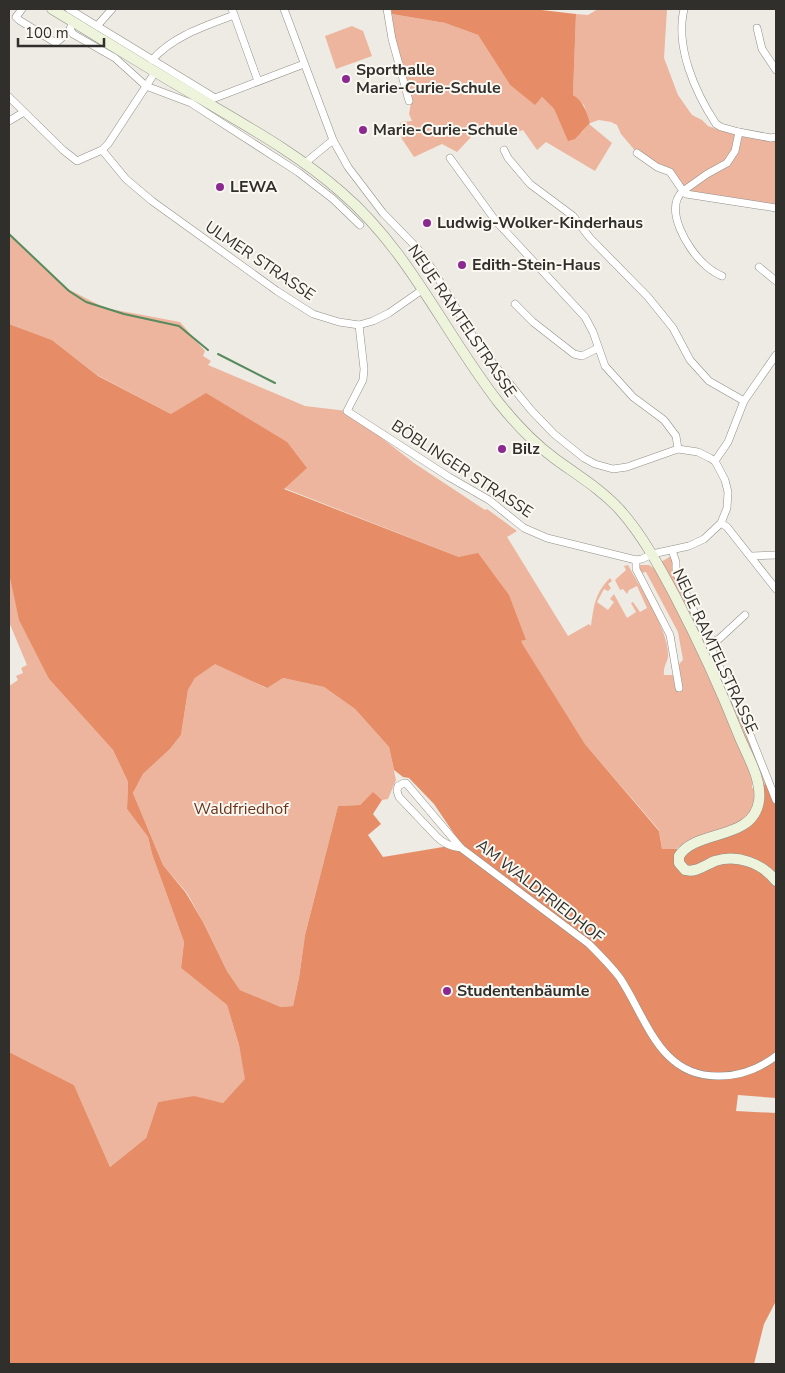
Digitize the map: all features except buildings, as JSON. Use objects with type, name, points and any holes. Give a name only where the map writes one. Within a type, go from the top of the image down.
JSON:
[{"type":"main road","name":"NEUE RAMTELSTRASSE","points":[[52,9],[72,26],[156,71],[270,140],[305,163],[342,192],[370,220],[399,255],[502,407],[545,450],[614,503],[633,525],[652,554],[714,676],[754,773],[758,790],[759,802],[748,821],[733,830],[685,849],[679,856],[679,864],[683,869],[689,871],[724,859],[742,859],[758,865],[776,881]]},
{"type":"street","points":[[22,9],[16,17],[19,20],[56,43],[72,26]]},
{"type":"street","points":[[69,9],[215,98],[304,64]]},
{"type":"street","points":[[97,26],[112,9]]},
{"type":"street","points":[[284,9],[333,140],[348,167],[383,213],[418,249],[433,270],[479,346],[531,410],[554,434],[584,458],[595,464],[613,469],[627,467],[678,449],[698,452],[715,461],[728,492],[727,508],[721,523],[704,539],[636,560],[636,569],[670,635],[680,688]]},
{"type":"street","points":[[387,9],[392,39],[409,101]]},
{"type":"street","points":[[684,9],[682,30],[686,56],[694,82],[716,124],[739,132],[771,138],[776,137]]},
{"type":"street","points":[[152,60],[174,41],[233,12],[258,81]]},
{"type":"street","name":"NEUE RAMTELSTRASSE","points":[[72,26],[78,36],[114,58],[146,86],[191,103],[298,172],[333,199],[360,225]]},
{"type":"street","points":[[757,28],[762,49],[776,70]]},
{"type":"street","points":[[9,97],[63,150],[78,161],[102,150],[118,130],[156,71]]},
{"type":"street","points":[[9,121],[24,112]]},
{"type":"street","points":[[722,276],[712,271],[696,256],[678,224],[675,213],[676,201],[684,191],[732,158],[739,132]]},
{"type":"street","points":[[305,163],[333,140]]},
{"type":"street","name":"ULMER STRASSE","points":[[102,150],[126,179],[152,201],[277,291],[313,314],[339,322],[359,325]]},
{"type":"street","points":[[504,150],[508,158],[530,184],[573,216],[590,238],[648,297],[673,328],[690,360],[709,381],[744,401]]},
{"type":"street","points":[[637,153],[670,172],[686,194],[776,208]]},
{"type":"street","points":[[450,158],[494,220],[585,317],[605,366],[633,397],[664,420],[676,436],[678,449]]},
{"type":"street","points":[[759,267],[776,281]]},
{"type":"street","points":[[359,325],[373,321],[388,313],[422,290]]},
{"type":"street","points":[[515,304],[533,322],[574,354],[582,356],[598,348]]},
{"type":"street","name":"BÖBLINGER STRASSE","points":[[359,325],[364,369],[363,380],[347,411],[449,477],[489,500],[524,528],[547,538],[636,560]]},
{"type":"street","points":[[715,461],[728,442],[744,401],[776,354]]},
{"type":"street","points":[[721,523],[727,527],[752,556],[776,589]]},
{"type":"street","points":[[672,550],[676,562],[676,572],[747,727],[776,800]]},
{"type":"street","points":[[752,556],[776,555]]},
{"type":"street","points":[[710,643],[719,639],[745,615]]},
{"type":"street","name":"AM WALDFRIEDHOF","points":[[461,848],[452,847],[441,841],[399,797],[398,786],[404,783],[411,788],[461,848],[589,944],[618,976],[635,1003],[652,1038],[669,1058],[681,1067],[708,1077],[732,1076],[747,1073],[764,1065],[776,1056]]},
{"type":"green space","points":[[598,9],[667,9],[664,58],[678,95],[692,115],[702,120],[708,126],[722,131],[776,137],[776,207],[686,194],[670,172],[637,153],[621,134],[617,125],[599,120],[590,123],[584,105],[573,95],[576,14],[588,15]]},
{"type":"green space","points":[[392,14],[445,23],[478,35],[510,85],[535,104],[542,97],[554,109],[568,140],[582,132],[589,124],[612,143],[595,171],[546,142],[537,150],[523,130],[509,135],[498,125],[472,136],[457,152],[442,144],[414,157],[402,139],[398,128],[401,122],[412,121],[409,114],[411,103],[394,34]]},
{"type":"green space","points":[[352,26],[363,31],[372,56],[336,69],[325,36]]},
{"type":"green space","points":[[9,234],[66,288],[105,308],[180,322],[205,351],[203,356],[211,361],[208,365],[305,406],[347,411],[414,463],[485,510],[487,509],[517,531],[507,537],[568,636],[589,624],[591,626],[596,600],[601,589],[610,578],[612,581],[608,584],[611,588],[608,591],[604,589],[597,602],[608,610],[614,602],[610,599],[614,594],[627,618],[636,612],[631,603],[633,602],[640,612],[647,608],[637,586],[629,590],[627,594],[623,589],[620,590],[615,580],[626,570],[624,566],[628,565],[658,620],[667,643],[668,656],[664,675],[674,675],[682,687],[679,664],[683,660],[678,632],[646,572],[641,573],[639,568],[640,565],[649,565],[655,569],[689,631],[716,687],[753,779],[752,788],[755,789],[755,800],[751,812],[741,821],[730,827],[685,843],[676,849],[662,849],[659,830],[585,744],[520,641],[526,640],[459,557],[284,488],[171,414],[97,375],[52,340],[9,324]]},
{"type":"green space","points":[[671,556],[767,784],[762,785],[661,562]]},
{"type":"green space","points":[[9,573],[49,679],[113,750],[128,782],[127,809],[148,837],[152,854],[184,942],[181,968],[227,1005],[239,1045],[246,1079],[223,1103],[194,1097],[158,1102],[146,1138],[110,1167],[74,1085],[9,1052],[9,686],[18,680],[16,676],[23,673],[21,668],[27,665],[9,622]]},
{"type":"green space","name":"Waldfriedhof","points":[[215,663],[266,688],[283,678],[324,687],[355,709],[389,747],[396,780],[388,799],[382,800],[373,793],[360,805],[338,806],[305,935],[293,1006],[281,1007],[240,990],[227,971],[187,893],[163,865],[133,793],[143,774],[170,749],[181,735],[188,690],[195,678]]},
{"type":"shaded area","points":[[391,9],[533,9],[576,14],[573,95],[582,104],[590,123],[575,139],[568,141],[554,109],[542,97],[535,105],[510,85],[478,35],[445,23],[392,14]]},
{"type":"shaded area","points":[[9,324],[52,340],[98,376],[171,414],[206,393],[287,442],[307,468],[284,489],[459,557],[478,553],[509,595],[526,640],[521,641],[523,645],[585,744],[659,831],[662,849],[676,849],[686,854],[693,849],[743,829],[762,785],[767,784],[776,806],[776,1098],[738,1095],[736,1111],[776,1113],[776,1301],[764,1324],[754,1364],[9,1364],[9,1052],[74,1085],[110,1167],[146,1138],[158,1102],[194,1096],[223,1103],[245,1079],[239,1045],[227,1005],[181,968],[184,942],[152,854],[148,837],[127,809],[128,782],[113,750],[49,679],[19,620],[9,573]],"holes":[[[215,664],[267,688],[283,678],[324,687],[355,709],[389,747],[394,770],[403,777],[409,778],[434,804],[461,844],[383,857],[368,835],[381,824],[373,814],[382,800],[373,792],[360,805],[338,806],[305,935],[293,1006],[281,1007],[240,990],[227,971],[203,922],[186,893],[163,865],[133,793],[143,774],[170,749],[181,735],[188,690],[195,678]]]},
{"type":"waterway","points":[[9,234],[69,291],[86,302],[124,314],[179,326],[208,350]]},
{"type":"waterway","points":[[218,354],[275,383]]},
{"type":"place","name":"Sporthalle Marie-Curie-Schule","points":[[346,79]]},
{"type":"place","name":"Marie-Curie-Schule","points":[[363,130]]},
{"type":"place","name":"LEWA","points":[[220,187]]},
{"type":"place","name":"Ludwig-Wolker-Kinderhaus","points":[[427,223]]},
{"type":"place","name":"Edith-Stein-Haus","points":[[462,265]]},
{"type":"place","name":"Bilz","points":[[502,449]]},
{"type":"place","name":"Studentenbäumle","points":[[447,991]]}]
